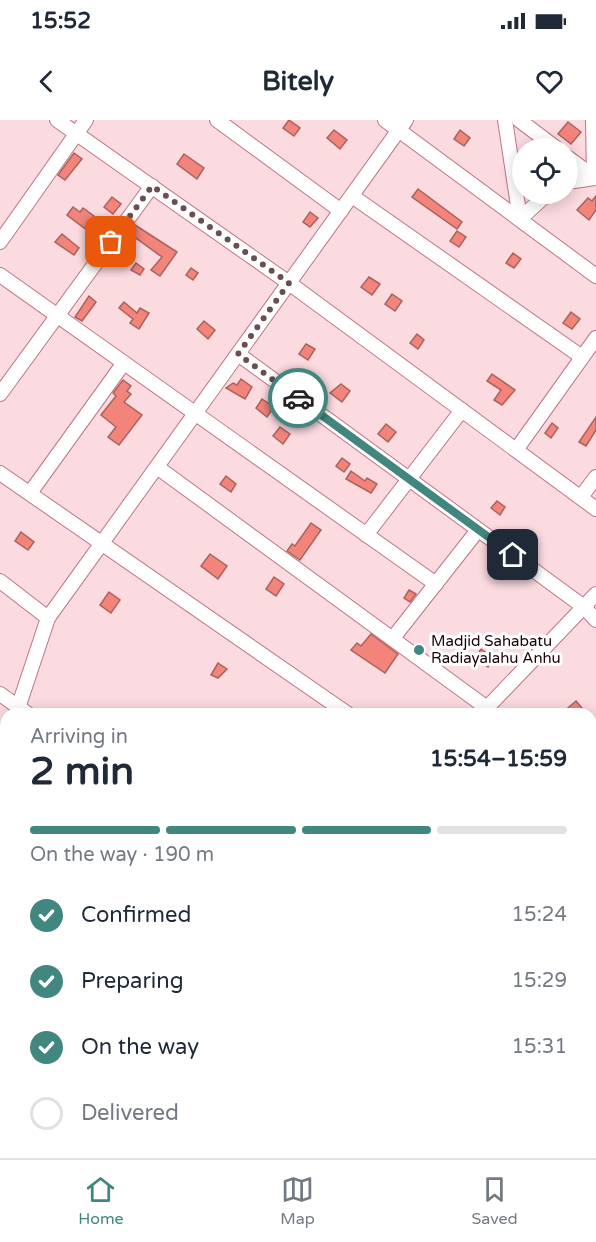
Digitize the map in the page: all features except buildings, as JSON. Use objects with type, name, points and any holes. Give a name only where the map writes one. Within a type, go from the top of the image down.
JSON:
[{"type":"street","points":[[57,120],[289,283],[596,509]]},
{"type":"street","points":[[0,242],[86,120]]},
{"type":"street","points":[[217,120],[341,211]]},
{"type":"street","points":[[385,120],[402,125],[596,276]]},
{"type":"street","points":[[504,120],[520,219]]},
{"type":"street","points":[[519,120],[543,138]]},
{"type":"street","points":[[593,120],[595,178]]},
{"type":"street","points":[[22,708],[48,618],[402,125]]},
{"type":"street","points":[[578,165],[595,178]]},
{"type":"street","points":[[578,180],[595,178]]},
{"type":"street","points":[[0,394],[152,186]]},
{"type":"street","points":[[352,196],[582,357]]},
{"type":"street","points":[[520,219],[536,204]]},
{"type":"street","points":[[0,275],[436,584]]},
{"type":"street","points":[[516,450],[596,338]]},
{"type":"street","points":[[238,354],[584,607],[596,620]]},
{"type":"street","points":[[30,493],[123,364]]},
{"type":"street","points":[[366,535],[462,410]]},
{"type":"street","points":[[157,467],[393,638],[480,708]]},
{"type":"street","points":[[0,473],[339,708]]},
{"type":"street","points":[[580,497],[596,477]]},
{"type":"street","points":[[393,638],[478,530]]},
{"type":"street","points":[[0,582],[48,618]]},
{"type":"street","points":[[487,708],[596,594]]},
{"type":"street","points":[[0,694],[16,708]]},
{"type":"way so far","points":[[111,242],[152,186],[289,283],[238,354],[298,398]]},
{"type":"place","name":"Madjid Sahabatu Radiayalahu Anhu","points":[[419,650]]},
{"type":"route","points":[[298,398],[513,555]]}]
